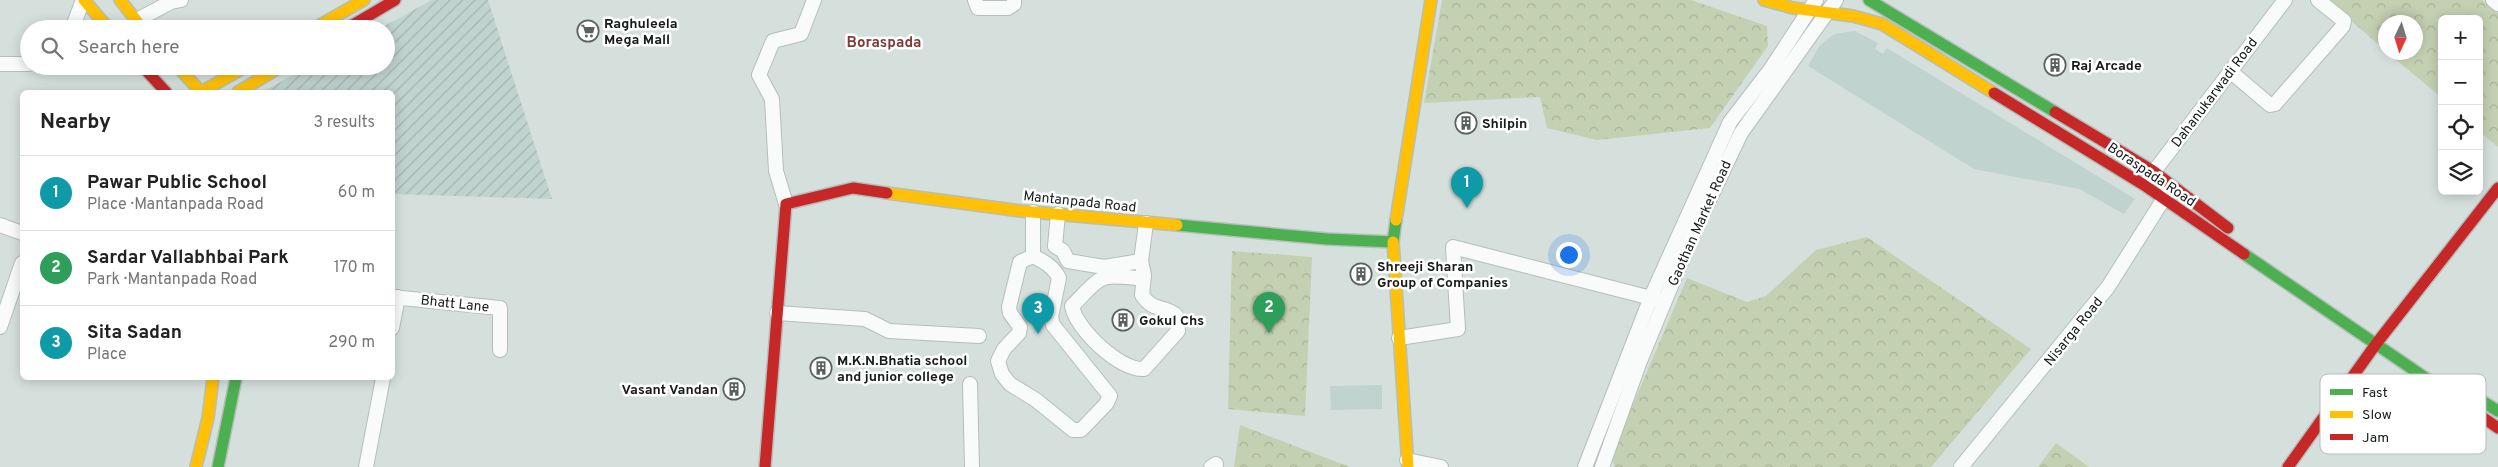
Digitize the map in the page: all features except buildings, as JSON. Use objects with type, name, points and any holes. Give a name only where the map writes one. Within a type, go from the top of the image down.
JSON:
[{"type":"main road","points":[[83,0],[101,20]]},
{"type":"main road","points":[[120,0],[135,20]]},
{"type":"main road","points":[[329,20],[364,0]]},
{"type":"main road","points":[[361,20],[395,0]]},
{"type":"main road","points":[[1406,465],[1393,242],[1431,0]]},
{"type":"main road","name":"Boraspada Road","points":[[1764,0],[1784,7],[1813,5],[1828,12],[1864,17],[1882,24],[2144,185],[2163,200],[2379,340],[2440,374]]},
{"type":"main road","points":[[1843,14],[1852,0]]},
{"type":"main road","points":[[1864,17],[1874,1]]},
{"type":"main road","name":"Boraspada Road","points":[[1874,1],[2154,171],[2425,374]]},
{"type":"main road","points":[[150,75],[164,90]]},
{"type":"main road","points":[[185,75],[199,90]]},
{"type":"main road","points":[[205,90],[231,75]]},
{"type":"main road","points":[[241,90],[267,75]]},
{"type":"main road","name":"Mantanpada Road","points":[[786,204],[853,188],[1036,212],[1327,239],[1393,242]]},
{"type":"main road","points":[[2355,374],[2498,188]]},
{"type":"main road","points":[[765,467],[786,204]]},
{"type":"main road","points":[[196,467],[208,418],[213,380]]},
{"type":"main road","points":[[218,467],[236,380]]},
{"type":"main road","points":[[2486,403],[2498,411]]},
{"type":"main road","name":"Boraspada Road","points":[[2486,419],[2498,428]]},
{"type":"main road","points":[[2288,467],[2320,422]]},
{"type":"street","points":[[75,20],[83,0]]},
{"type":"street","points":[[786,204],[776,171],[772,99],[759,75],[772,41],[801,34],[814,0]]},
{"type":"street","points":[[975,0],[978,8],[1008,8],[1014,4],[1014,0]]},
{"type":"street","name":"Gaothan Market Road","points":[[1768,83],[1836,0]]},
{"type":"street","name":"Dahanukarwadi Road","points":[[2144,185],[2285,0]]},
{"type":"street","points":[[2230,71],[2270,104],[2275,104],[2344,26],[2344,21],[2318,0]]},
{"type":"street","points":[[2493,0],[2498,4]]},
{"type":"street","points":[[146,20],[175,1]]},
{"type":"street","name":"Gaothan Market Road","points":[[1585,467],[1651,297],[1684,236],[1716,167],[1741,132],[1813,5]]},
{"type":"street","points":[[0,64],[20,64]]},
{"type":"street","name":"Nisarga Road","points":[[1961,467],[2108,287],[2172,186]]},
{"type":"street","points":[[1033,250],[1056,272],[1059,278],[1051,317],[1053,325],[1110,396],[1106,404],[1081,430],[1073,430],[1036,400],[1010,384],[1002,374],[998,361],[1004,349],[1019,333],[1020,326],[1017,319],[1010,313],[1009,307],[1020,262],[1033,250],[1037,239],[1036,212]]},
{"type":"street","points":[[1058,214],[1055,246],[1063,251],[1068,261],[1104,267],[1141,261]]},
{"type":"street","points":[[1143,279],[1105,276],[1098,280],[1072,306],[1073,315],[1090,336],[1116,360],[1135,370],[1144,369],[1178,331],[1176,315],[1170,311],[1153,307],[1146,302],[1141,291],[1143,279],[1141,261],[1146,223]]},
{"type":"street","points":[[0,225],[20,232]]},
{"type":"street","name":"Gaothan Market Road","points":[[1602,467],[1640,361],[1665,302],[1684,236]]},
{"type":"street","points":[[1399,338],[1458,329],[1453,247],[1665,302]]},
{"type":"street","points":[[0,327],[20,269]]},
{"type":"street","name":"Bhatt Lane","points":[[395,297],[500,308],[500,350]]},
{"type":"street","points":[[777,312],[865,319],[889,331],[979,336]]},
{"type":"street","points":[[366,467],[383,380]]},
{"type":"street","points":[[970,384],[972,467]]},
{"type":"street","points":[[1406,465],[1441,467]]},
{"type":"shaded area","points":[[432,0],[488,0],[552,199],[395,194],[395,90],[266,90],[293,75],[395,75],[395,20]]},
{"type":"shaded area","points":[[1855,31],[1878,43],[1875,49],[1883,54],[1887,48],[2135,199],[2124,214],[2079,189],[1974,169],[1808,66],[1819,46],[1834,34]]},
{"type":"shaded area","points":[[1382,385],[1382,409],[1331,410],[1330,386]]},
{"type":"green space","points":[[1442,0],[1691,0],[1767,26],[1768,46],[1710,128],[1597,140],[1547,128],[1540,97],[1424,103]]},
{"type":"green space","points":[[2327,0],[2482,0],[2498,13],[2498,147],[2483,134],[2483,15],[2438,15],[2438,95],[2396,60],[2423,60],[2423,15],[2378,15],[2378,44]]},
{"type":"green space","points":[[1867,237],[2031,349],[1931,467],[1615,467],[1611,456],[1687,278],[1747,302],[1766,296],[1816,250]]},
{"type":"green space","points":[[1232,251],[1312,257],[1305,416],[1228,409]]},
{"type":"green space","points":[[1240,425],[1350,467],[1234,467]]},
{"type":"green space","points":[[2056,443],[2089,467],[2038,467]]},
{"type":"traffic: fast","points":[[1869,0],[2055,112]]},
{"type":"traffic: fast","points":[[1177,225],[1327,239],[1393,242],[1396,220]]},
{"type":"traffic: fast","points":[[2244,254],[2420,374]]},
{"type":"traffic: fast","points":[[218,467],[236,380]]},
{"type":"traffic: fast","points":[[2486,404],[2498,411]]},
{"type":"traffic: slow","points":[[84,0],[101,20]]},
{"type":"traffic: slow","points":[[120,0],[136,20]]},
{"type":"traffic: slow","points":[[329,20],[364,0]]},
{"type":"traffic: slow","points":[[1396,220],[1431,0]]},
{"type":"traffic: slow","points":[[1764,0],[1793,8],[1853,16],[1882,24],[1994,93]]},
{"type":"traffic: slow","points":[[185,75],[199,90]]},
{"type":"traffic: slow","points":[[205,90],[231,75]]},
{"type":"traffic: slow","points":[[241,90],[267,75]]},
{"type":"traffic: slow","points":[[887,193],[1021,211],[1177,225]]},
{"type":"traffic: slow","points":[[1393,242],[1408,467]]},
{"type":"traffic: slow","points":[[196,467],[208,418],[213,380]]},
{"type":"traffic: jam","points":[[361,20],[395,0]]},
{"type":"traffic: jam","points":[[150,75],[164,90]]},
{"type":"traffic: jam","points":[[1994,93],[2144,185],[2244,254]]},
{"type":"traffic: jam","points":[[2055,112],[2153,171],[2228,228]]},
{"type":"traffic: jam","points":[[765,467],[786,204],[853,188],[887,193]]},
{"type":"traffic: jam","points":[[2355,374],[2498,188]]},
{"type":"traffic: jam","points":[[2486,420],[2498,428]]},
{"type":"traffic: jam","points":[[2288,467],[2320,422]]},
{"type":"place","name":"Raghuleela Mega Mall","points":[[588,31]]},
{"type":"place","name":"Raj Arcade","points":[[2055,65]]},
{"type":"place","name":"Shilpin","points":[[1466,123]]},
{"type":"place","name":"Pawar Public School","points":[[1467,208]]},
{"type":"place","name":"Shreeji Sharan Group of Companies","points":[[1361,274]]},
{"type":"place","name":"Gokul Chs","points":[[1123,320]]},
{"type":"place","name":"Sardar Vallabhbai Park","points":[[1269,333]]},
{"type":"place","name":"Sita Sadan","points":[[1038,334]]},
{"type":"place","name":"M.K.N.Bhatia school and junior college","points":[[821,368]]},
{"type":"place","name":"Vasant Vandan","points":[[734,389]]},
{"type":"district","name":"Boraspada","points":[[884,42]]}]
